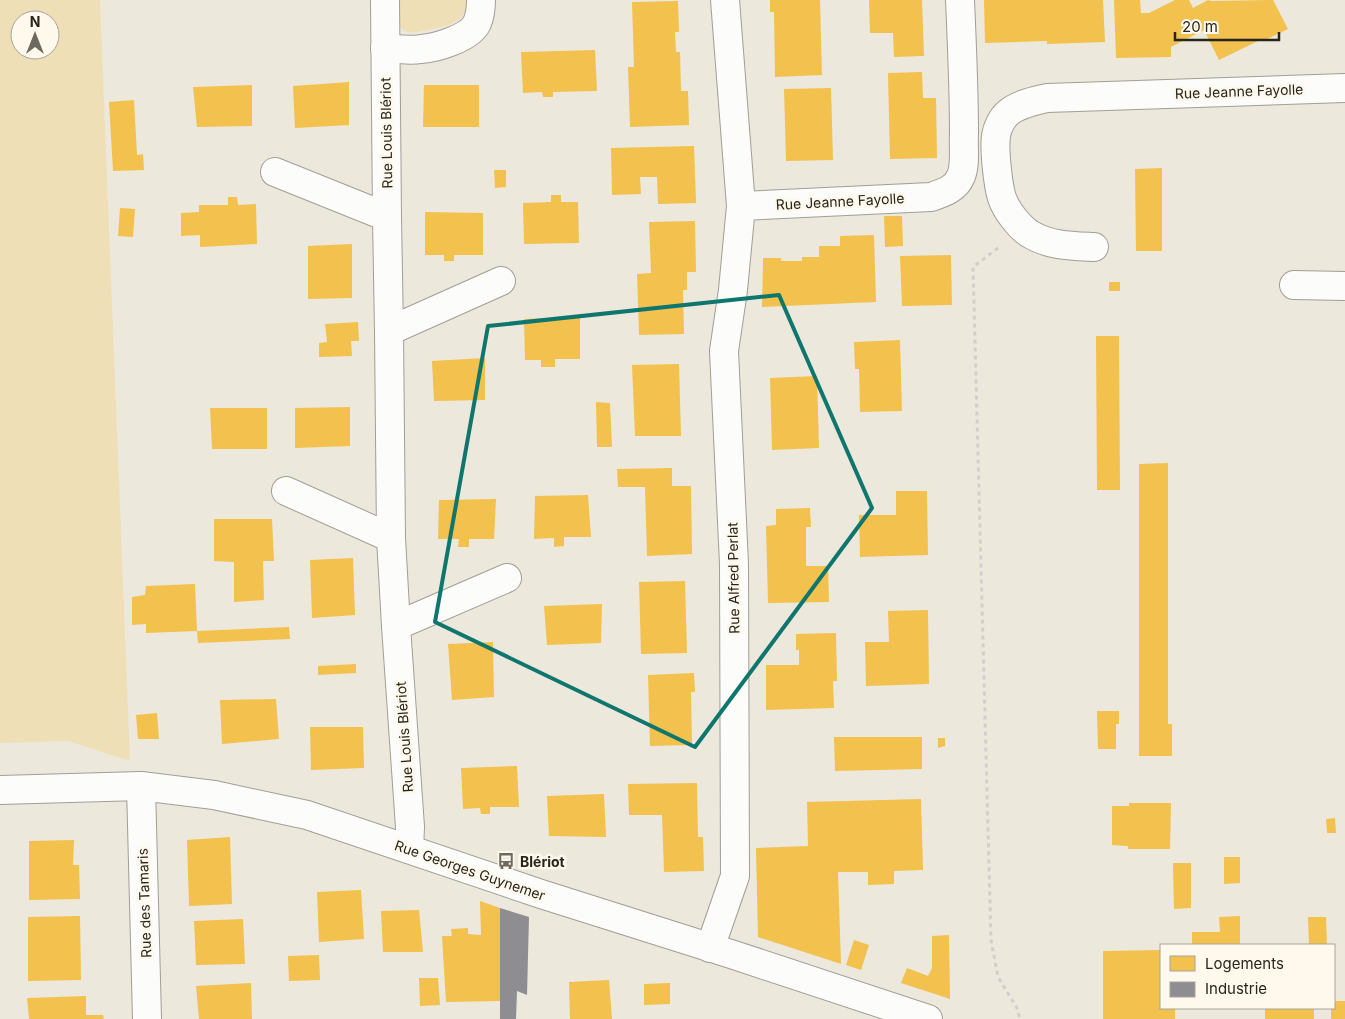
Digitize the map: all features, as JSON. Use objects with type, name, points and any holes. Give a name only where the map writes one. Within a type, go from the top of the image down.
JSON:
[{"type":"street","name":"Rue Louis Blériot","points":[[385,0],[391,538],[410,827],[409,849]]},
{"type":"street","points":[[385,48],[421,50],[446,44],[466,34],[476,25],[481,8],[481,0]]},
{"type":"street","points":[[725,0],[741,206]]},
{"type":"street","name":"Rue Jeanne Fayolle","points":[[741,206],[931,197],[955,186],[961,176],[963,163],[964,97],[960,0]]},
{"type":"street","name":"Rue Jeanne Fayolle","points":[[1094,247],[1064,246],[1046,242],[1024,229],[1007,208],[1002,197],[997,163],[996,138],[1001,121],[1008,112],[1018,106],[1047,98],[1345,88]]},
{"type":"street","points":[[275,172],[387,217]]},
{"type":"street","name":"Rue Alfred Perlat","points":[[710,948],[735,876],[734,564],[724,351],[733,290],[741,206]]},
{"type":"street","points":[[388,331],[501,281]]},
{"type":"street","points":[[1294,285],[1345,286]]},
{"type":"street","points":[[286,490],[391,538]]},
{"type":"street","points":[[396,626],[508,578]]},
{"type":"street","name":"Rue Georges Guynemer","points":[[0,790],[141,786],[214,795],[307,815],[541,894],[928,1019]]},
{"type":"street","name":"Rue des Tamaris","points":[[141,786],[147,1019]]},
{"type":"path","points":[[1020,1019],[1017,1008],[998,977],[991,940],[973,267],[1024,229]]},
{"type":"highlighted area","points":[[779,295],[872,508],[695,747],[435,622],[488,326]]},
{"type":"shaded area","points":[[0,0],[100,0],[130,761],[68,741],[0,743]]},
{"type":"shaded area","points":[[397,0],[468,0],[465,13],[451,24],[418,32],[409,32],[404,31],[397,21]]},
{"type":"building: Logements","points":[[770,0],[820,0],[822,75],[775,77],[774,12],[770,12]]},
{"type":"building: Logements","points":[[869,0],[922,0],[924,56],[894,57],[893,33],[870,33]]},
{"type":"building: Logements","points":[[984,0],[1103,0],[1105,42],[1047,44],[1047,41],[985,43]]},
{"type":"building: Logements","points":[[1114,0],[1140,0],[1141,13],[1149,13],[1175,0],[1189,0],[1193,8],[1208,0],[1273,0],[1288,29],[1263,41],[1262,39],[1219,60],[1204,30],[1171,47],[1171,57],[1116,58]]},
{"type":"building: Logements","points":[[678,1],[679,32],[675,32],[676,52],[680,52],[681,91],[688,91],[689,125],[630,127],[628,67],[634,67],[632,2]]},
{"type":"building: Logements","points":[[595,50],[597,91],[553,92],[553,97],[543,97],[542,92],[523,93],[521,52]]},
{"type":"building: Logements","points":[[922,72],[923,98],[936,98],[937,158],[890,159],[888,73]]},
{"type":"building: Logements","points":[[349,82],[349,125],[295,128],[293,86]]},
{"type":"building: Logements","points":[[252,85],[252,126],[197,127],[193,87]]},
{"type":"building: Logements","points":[[424,85],[479,85],[479,127],[423,127]]},
{"type":"building: Logements","points":[[831,88],[833,160],[786,161],[784,89]]},
{"type":"building: Logements","points":[[134,100],[137,155],[143,154],[144,170],[113,171],[109,102]]},
{"type":"building: Logements","points":[[694,146],[696,203],[658,204],[657,177],[640,177],[641,194],[612,195],[611,148]]},
{"type":"building: Logements","points":[[1162,168],[1162,251],[1136,251],[1135,169]]},
{"type":"building: Logements","points":[[494,170],[506,170],[506,187],[495,188]]},
{"type":"building: Logements","points":[[551,195],[561,195],[561,202],[578,202],[579,243],[524,244],[523,203],[551,202]]},
{"type":"building: Logements","points":[[228,197],[237,197],[238,205],[256,204],[257,244],[200,247],[200,235],[181,236],[181,213],[199,212],[199,205],[228,205]]},
{"type":"building: Logements","points":[[120,208],[135,209],[133,237],[118,236]]},
{"type":"building: Logements","points":[[425,212],[483,213],[483,255],[454,255],[454,261],[444,261],[444,255],[425,255]]},
{"type":"building: Logements","points":[[884,216],[902,216],[903,246],[885,247]]},
{"type":"building: Logements","points":[[695,221],[696,272],[687,272],[687,290],[683,290],[684,334],[639,335],[637,274],[651,273],[649,222]]},
{"type":"building: Logements","points":[[874,235],[876,302],[762,307],[763,258],[781,258],[781,261],[802,261],[802,257],[819,257],[819,246],[840,246],[840,236]]},
{"type":"building: Logements","points":[[352,244],[352,298],[308,299],[308,246]]},
{"type":"building: Logements","points":[[951,255],[952,305],[902,306],[900,256]]},
{"type":"building: Logements","points":[[1109,282],[1120,282],[1120,291],[1109,291]]},
{"type":"building: Logements","points":[[580,317],[580,359],[555,359],[555,367],[541,367],[541,360],[525,360],[524,319]]},
{"type":"building: Logements","points":[[358,322],[359,341],[351,341],[352,356],[319,357],[319,343],[327,342],[325,324]]},
{"type":"building: Logements","points":[[1096,336],[1119,336],[1120,490],[1097,490]]},
{"type":"building: Logements","points":[[900,340],[902,411],[860,412],[859,369],[855,369],[854,342]]},
{"type":"building: Logements","points":[[485,358],[485,400],[434,401],[432,361]]},
{"type":"building: Logements","points":[[679,364],[681,436],[635,436],[632,365]]},
{"type":"building: Logements","points":[[817,376],[819,448],[772,450],[770,378]]},
{"type":"building: Logements","points":[[596,402],[610,403],[612,447],[597,447]]},
{"type":"building: Logements","points":[[350,407],[350,446],[295,448],[295,408]]},
{"type":"building: Logements","points":[[210,408],[267,408],[267,449],[212,449]]},
{"type":"building: Logements","points":[[1168,463],[1168,724],[1172,724],[1172,756],[1139,756],[1139,464]]},
{"type":"building: Logements","points":[[672,468],[672,486],[691,486],[692,554],[647,556],[645,487],[618,487],[617,469]]},
{"type":"building: Logements","points":[[896,491],[927,491],[928,555],[860,557],[859,515],[896,515]]},
{"type":"building: Logements","points":[[588,495],[591,537],[564,537],[564,546],[554,547],[554,538],[534,539],[535,496]]},
{"type":"building: Logements","points":[[496,499],[494,539],[469,539],[469,547],[458,547],[459,539],[438,539],[439,500]]},
{"type":"building: Logements","points":[[810,508],[811,527],[806,527],[806,566],[828,566],[829,602],[768,603],[766,526],[776,525],[776,509]]},
{"type":"building: Logements","points":[[214,519],[272,519],[274,561],[263,561],[264,600],[234,602],[234,562],[214,561]]},
{"type":"building: Logements","points":[[353,558],[355,615],[312,618],[310,560]]},
{"type":"building: Logements","points":[[685,581],[687,653],[641,654],[639,582]]},
{"type":"building: Logements","points":[[195,584],[197,631],[146,633],[146,624],[132,625],[132,597],[145,595],[146,586]]},
{"type":"building: Logements","points":[[602,604],[601,643],[547,645],[544,606]]},
{"type":"building: Logements","points":[[928,610],[929,684],[866,686],[865,642],[889,642],[888,611]]},
{"type":"building: Logements","points":[[289,627],[290,639],[198,643],[197,631]]},
{"type":"building: Logements","points":[[836,633],[837,681],[833,681],[834,708],[766,710],[766,665],[799,665],[799,650],[796,650],[796,634]]},
{"type":"building: Logements","points":[[493,642],[494,697],[452,700],[448,644]]},
{"type":"building: Logements","points":[[356,664],[356,673],[318,675],[318,666]]},
{"type":"building: Logements","points":[[694,673],[695,692],[691,692],[692,745],[650,746],[648,675]]},
{"type":"building: Logements","points":[[276,699],[279,739],[222,744],[220,700]]},
{"type":"building: Logements","points":[[1097,711],[1119,711],[1119,724],[1116,724],[1116,749],[1098,749]]},
{"type":"building: Logements","points":[[157,713],[159,739],[138,739],[136,715]]},
{"type":"building: Logements","points":[[310,727],[363,727],[364,768],[311,770]]},
{"type":"building: Logements","points":[[834,737],[922,737],[922,769],[835,771]]},
{"type":"building: Logements","points":[[938,738],[945,738],[945,746],[938,748]]},
{"type":"building: Logements","points":[[517,766],[519,807],[490,807],[490,814],[481,814],[480,808],[463,809],[461,768]]},
{"type":"building: Logements","points":[[697,783],[698,837],[703,837],[704,871],[664,872],[662,815],[629,815],[628,784]]},
{"type":"building: Logements","points":[[604,794],[606,837],[549,836],[547,796]]},
{"type":"building: Logements","points":[[921,799],[923,870],[894,871],[894,884],[868,885],[868,872],[838,872],[841,964],[758,937],[756,848],[808,846],[807,802]]},
{"type":"building: Logements","points":[[1129,803],[1171,803],[1170,849],[1128,849],[1128,846],[1112,845],[1112,806],[1129,806]]},
{"type":"building: Logements","points":[[1335,818],[1336,833],[1327,833],[1326,819]]},
{"type":"building: Logements","points":[[230,837],[232,904],[189,906],[187,840]]},
{"type":"building: Logements","points":[[74,840],[73,865],[79,865],[80,899],[29,900],[29,841]]},
{"type":"building: Logements","points":[[1224,857],[1240,857],[1240,883],[1224,884]]},
{"type":"building: Logements","points":[[1173,863],[1191,863],[1191,908],[1174,909]]},
{"type":"building: Logements","points":[[361,890],[364,939],[319,942],[317,892]]},
{"type":"building: Logements","points":[[480,901],[500,908],[500,1001],[446,1002],[442,936],[452,936],[451,929],[468,928],[468,934],[481,935]]},
{"type":"building: Logements","points":[[419,910],[423,952],[383,952],[381,911]]},
{"type":"building: Logements","points":[[80,916],[81,980],[28,981],[28,917]]},
{"type":"building: Logements","points":[[1240,916],[1240,944],[1192,944],[1192,932],[1220,932],[1219,917]]},
{"type":"building: Logements","points":[[1308,917],[1326,917],[1327,944],[1309,944]]},
{"type":"building: Logements","points":[[243,919],[245,964],[196,965],[194,921]]},
{"type":"building: Logements","points":[[949,935],[950,999],[901,983],[907,968],[928,976],[932,968],[932,936]]},
{"type":"building: Logements","points":[[854,940],[869,945],[861,970],[846,965]]},
{"type":"building: Logements","points":[[1160,950],[1160,1009],[1175,1009],[1175,1019],[1103,1019],[1103,951]]},
{"type":"building: Logements","points":[[319,955],[320,980],[289,981],[288,956]]},
{"type":"building: Logements","points":[[419,978],[438,978],[440,1005],[420,1006]]},
{"type":"building: Logements","points":[[609,980],[612,1019],[570,1019],[569,982]]},
{"type":"building: Logements","points":[[251,983],[252,1019],[199,1019],[196,986]]},
{"type":"building: Logements","points":[[670,983],[670,1004],[644,1005],[644,984]]},
{"type":"building: Logements","points":[[86,996],[86,1015],[103,1015],[104,1019],[29,1019],[27,998]]},
{"type":"building: Logements","points":[[1335,1001],[1345,1001],[1345,1019],[1331,1019],[1331,1009],[1335,1009]]},
{"type":"building: Logements","points":[[1265,1009],[1314,1009],[1314,1019],[1265,1019]]},
{"type":"building: Industrie","points":[[500,908],[529,917],[527,995],[517,991],[516,1019],[500,1019]]},
{"type":"place","name":"Blériot","points":[[506,861]]}]
